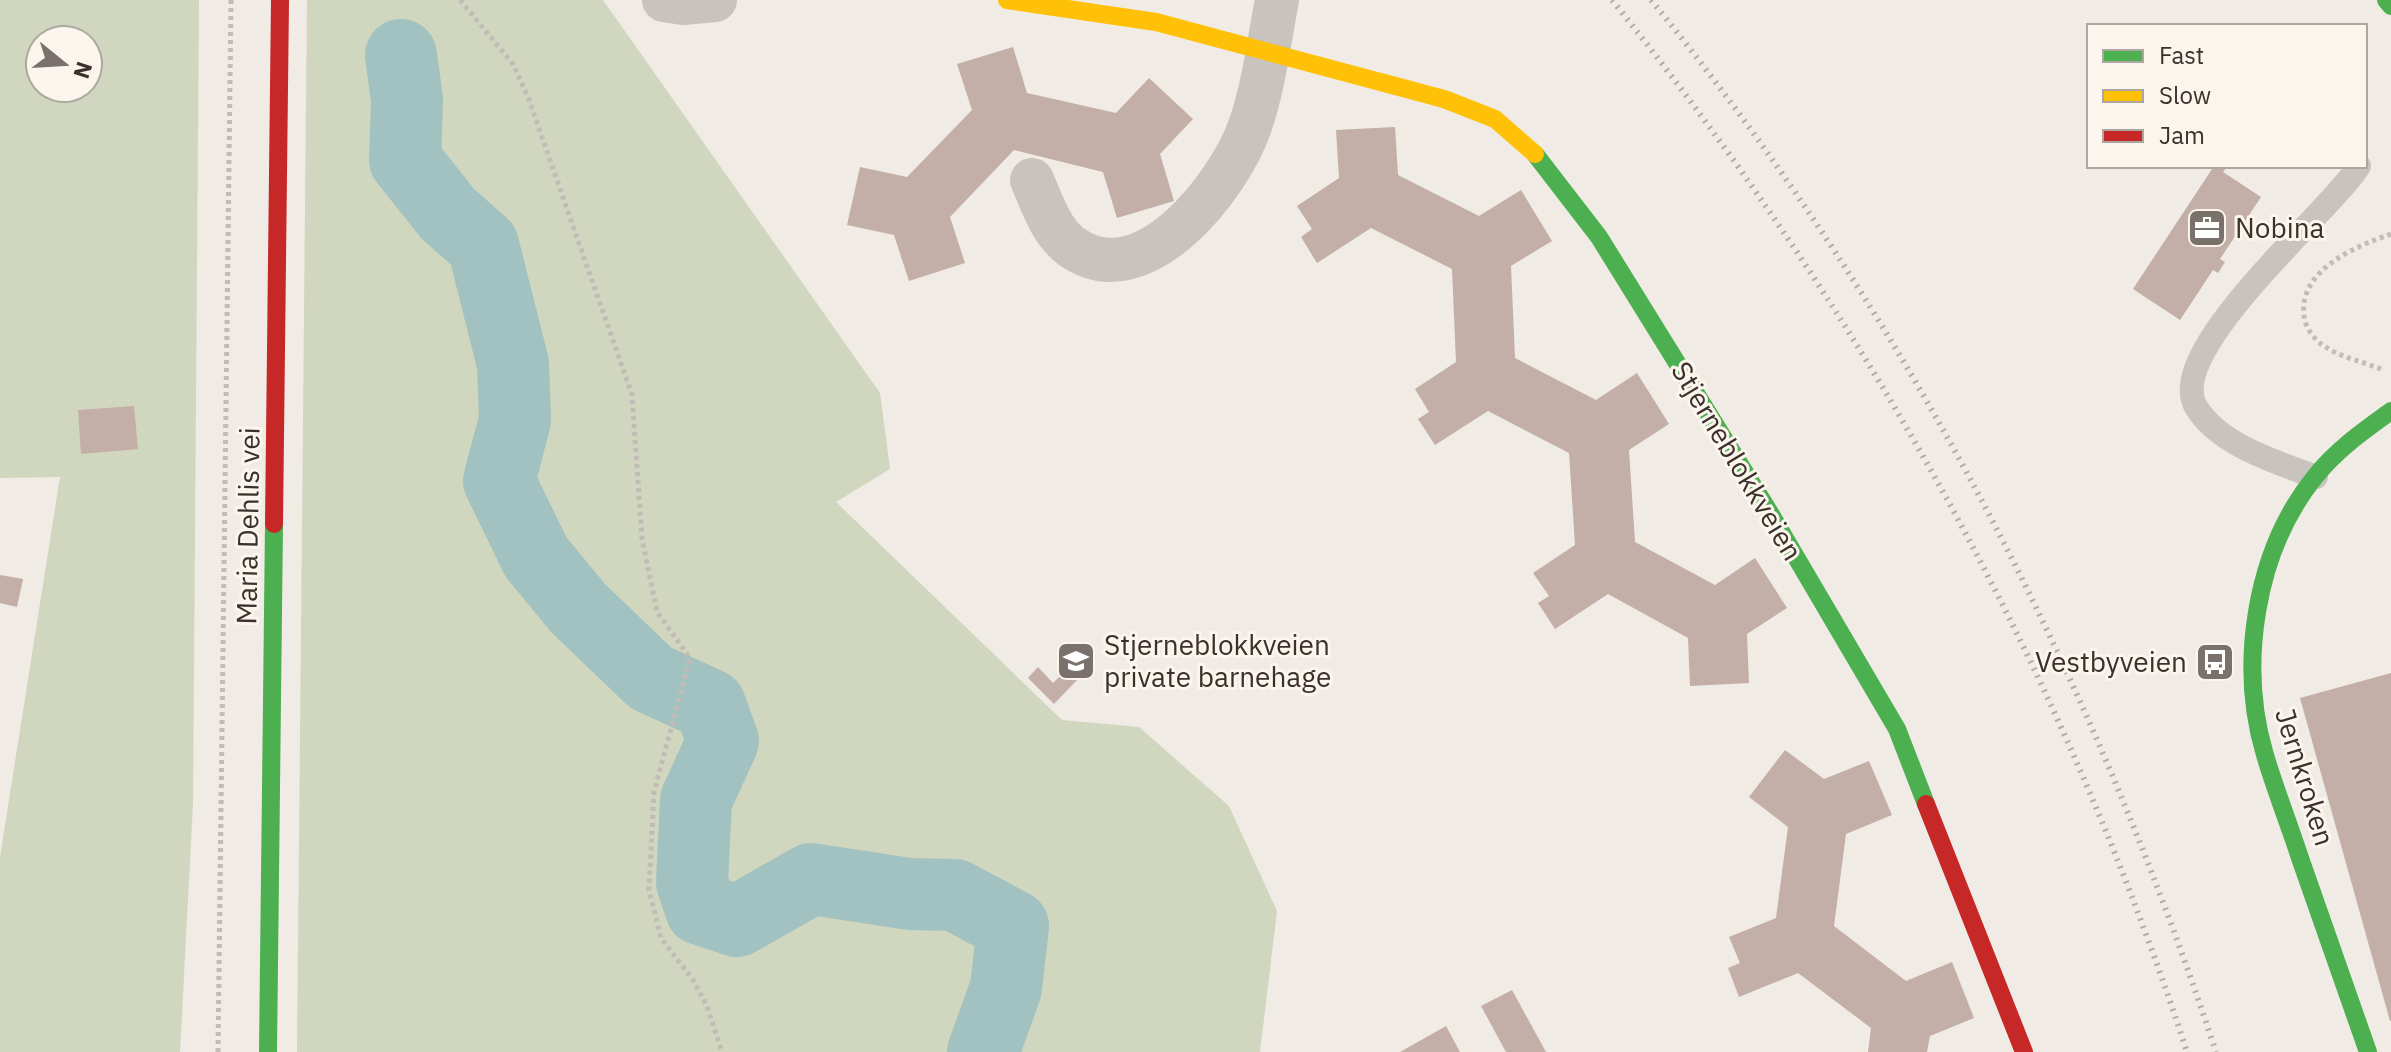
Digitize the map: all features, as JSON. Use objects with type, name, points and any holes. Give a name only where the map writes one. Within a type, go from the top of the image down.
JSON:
[{"type":"main road","name":"Maria Dehlis vei","points":[[268,1052],[280,0]]},
{"type":"main road","name":"Stjerneblokkveien","points":[[1007,0],[1156,22],[1267,49],[1444,99],[1495,119],[1537,156],[1599,237],[1770,513],[1897,729],[2024,1052]]},
{"type":"main road","points":[[2386,0],[2391,6]]},
{"type":"main road","name":"Jernkroken","points":[[2368,1052],[2276,792],[2255,714],[2253,640],[2267,570],[2281,534],[2316,477],[2341,449],[2387,423]]},
{"type":"street","points":[[664,0],[715,0]]},
{"type":"street","points":[[1032,180],[1054,229],[1073,248],[1106,261],[1140,254],[1185,226],[1224,179],[1250,126],[1277,0]]},
{"type":"lane","points":[[2316,477],[2269,459],[2219,431],[2194,405],[2193,373],[2218,328],[2284,248],[2344,189],[2358,168]]},
{"type":"path","points":[[218,1052],[231,0]]},
{"type":"path","points":[[460,0],[513,64],[528,97],[632,395],[636,484],[649,580],[657,612],[690,658],[654,792],[649,890],[661,938],[693,980],[707,1006],[722,1052]]},
{"type":"path","points":[[2386,371],[2323,346],[2305,323],[2307,293],[2317,276],[2354,249],[2391,234]]},
{"type":"green space","points":[[0,0],[199,0],[193,804],[180,1052],[0,1052],[0,857],[60,477],[0,478]]},
{"type":"green space","points":[[307,0],[603,0],[880,393],[890,469],[836,502],[1062,720],[1139,727],[1229,806],[1277,911],[1260,1052],[297,1052]]},
{"type":"building","points":[[1013,47],[1027,93],[1116,113],[1149,78],[1193,119],[1160,154],[1174,201],[1117,218],[1103,172],[1014,150],[950,217],[965,263],[909,281],[894,235],[847,225],[860,167],[907,177],[972,110],[957,64]]},
{"type":"building","points":[[1395,127],[1398,175],[1479,216],[1521,190],[1552,241],[1511,266],[1515,358],[1596,400],[1637,373],[1669,424],[1629,450],[1635,542],[1715,585],[1755,558],[1787,608],[1747,634],[1749,683],[1690,686],[1688,638],[1608,594],[1555,629],[1538,603],[1549,596],[1533,573],[1575,545],[1569,453],[1488,411],[1435,445],[1418,419],[1429,412],[1415,389],[1456,362],[1452,269],[1371,228],[1317,263],[1301,237],[1312,229],[1297,206],[1339,178],[1336,130]]},
{"type":"building","name":"Nobina","points":[[2213,168],[2226,168],[2223,172],[2261,197],[2220,259],[2225,262],[2218,273],[2213,270],[2180,320],[2133,289]]},
{"type":"building","points":[[134,406],[138,449],[81,454],[78,410]]},
{"type":"building","points":[[0,575],[23,579],[17,607],[0,603]]},
{"type":"building","points":[[1038,667],[1053,683],[1069,667],[1079,678],[1054,704],[1028,678]]},
{"type":"building","points":[[2391,673],[2391,1021],[2390,1021],[2300,698]]},
{"type":"building","points":[[1785,750],[1824,779],[1869,761],[1892,815],[1846,834],[1834,926],[1906,981],[1952,962],[1974,1018],[1930,1036],[1927,1052],[1868,1052],[1871,1028],[1798,973],[1739,997],[1728,968],[1740,963],[1729,937],[1776,918],[1788,827],[1749,797]]},
{"type":"building","points":[[1512,990],[1546,1052],[1506,1052],[1481,1006]]},
{"type":"building","points":[[1446,1026],[1460,1052],[1400,1052]]},
{"type":"waterway","points":[[401,55],[407,100],[405,160],[448,214],[483,245],[513,364],[515,420],[499,481],[536,557],[578,608],[651,678],[710,705],[723,741],[696,800],[692,882],[701,909],[737,921],[811,879],[910,894],[955,895],[1013,926],[1006,988],[983,1052]]},
{"type":"railway","points":[[1612,0],[1704,120],[1791,243],[1872,370],[1948,500],[2017,633],[2080,770],[2137,909],[2187,1052]]},
{"type":"railway","points":[[1651,0],[1743,119],[1828,242],[1908,369],[1982,500],[2049,634],[2111,771],[2166,911],[2216,1052]]},
{"type":"traffic: fast","points":[[2386,0],[2391,6]]},
{"type":"traffic: fast","points":[[1535,154],[1599,237],[1770,513],[1897,729],[1926,804]]},
{"type":"traffic: fast","points":[[2368,1052],[2265,755],[2257,720],[2253,647],[2265,574],[2294,507],[2331,459],[2391,411]]},
{"type":"traffic: fast","points":[[268,1052],[274,524]]},
{"type":"traffic: slow","points":[[1007,0],[1156,22],[1444,99],[1495,119],[1535,154]]},
{"type":"traffic: jam","points":[[274,524],[280,0]]},
{"type":"traffic: jam","points":[[1926,804],[2024,1052]]},
{"type":"place","name":"Nobina","points":[[2207,228]]},
{"type":"place","name":"Stjerneblokkveien private barnehage","points":[[1076,661]]},
{"type":"place","name":"Vestbyveien","points":[[2215,662]]}]
